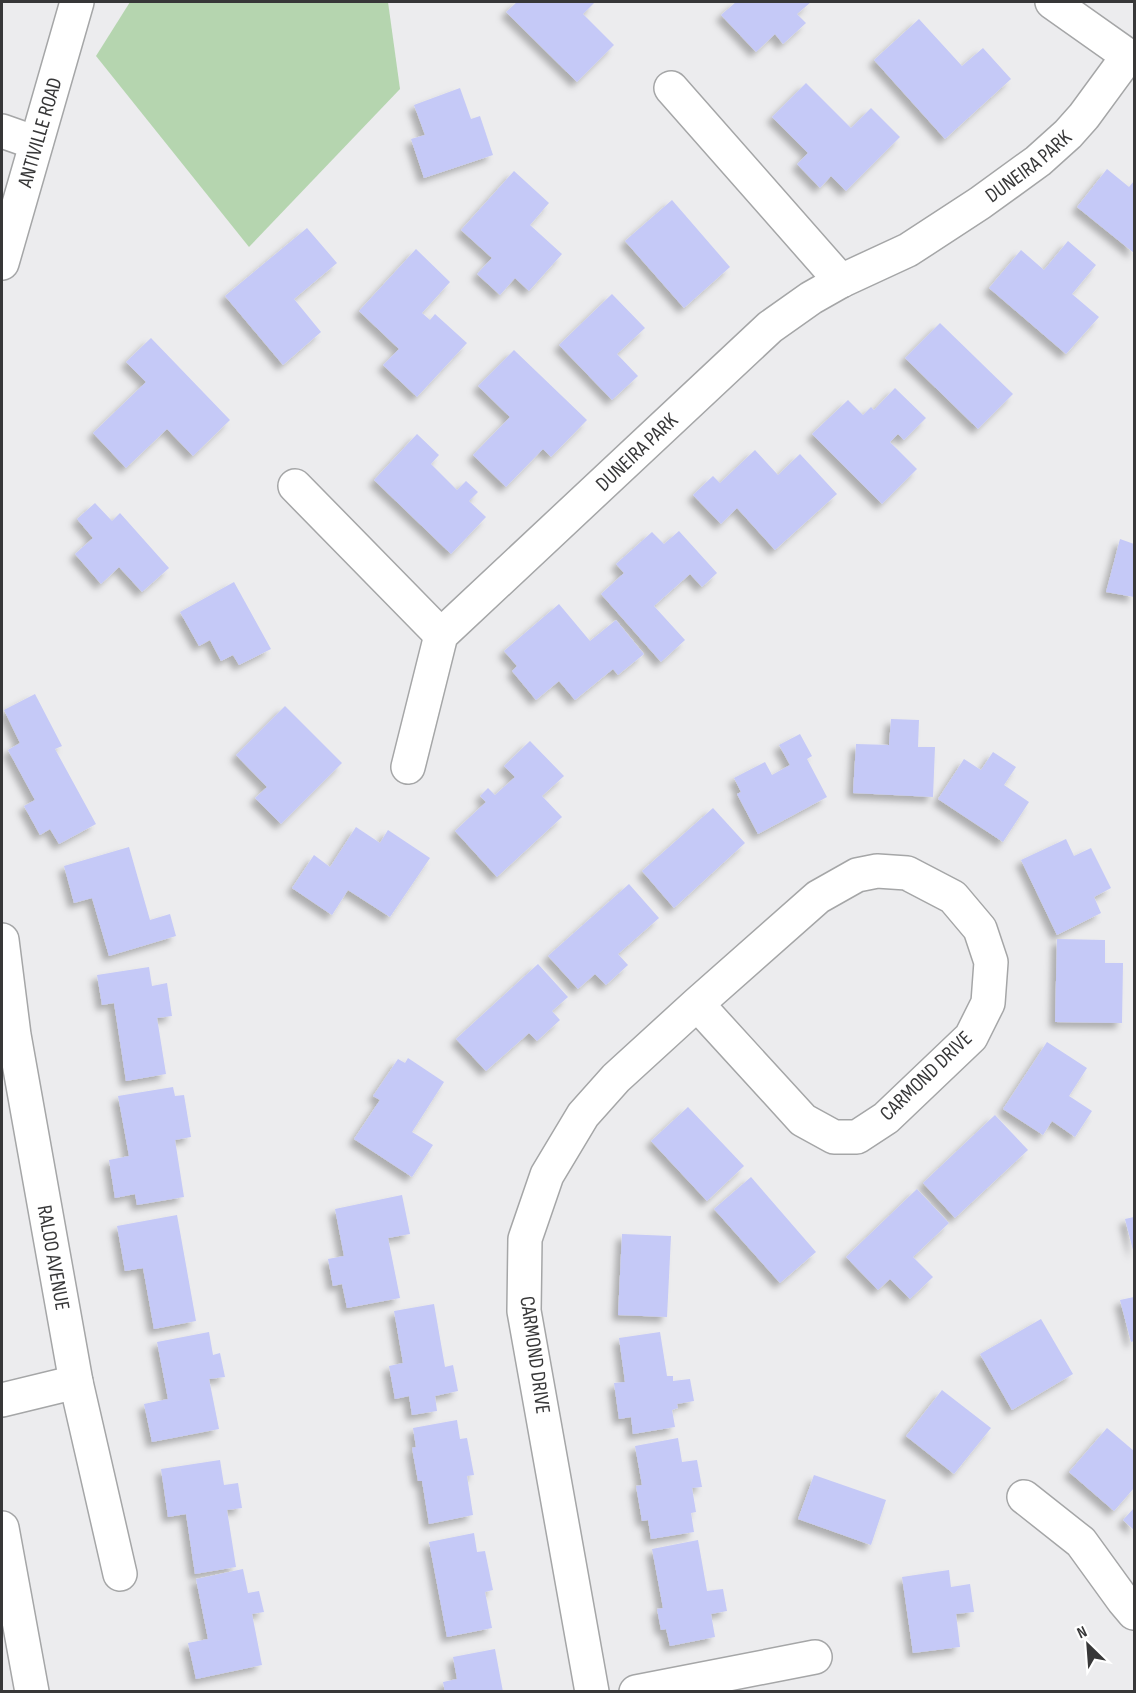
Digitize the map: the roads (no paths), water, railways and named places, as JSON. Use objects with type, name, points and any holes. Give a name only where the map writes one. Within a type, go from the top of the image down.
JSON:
[{"type":"street","name":"ANTIVILLE ROAD","points":[[2,263],[77,2]]},
{"type":"street","points":[[1052,2],[1131,58]]},
{"type":"street","name":"DUNEIRA PARK","points":[[441,635],[764,332],[811,298],[841,281],[908,250],[1038,162],[1068,134],[1131,58]]},
{"type":"street","points":[[671,88],[841,281]]},
{"type":"street","points":[[2,131],[36,143]]},
{"type":"street","points":[[295,486],[441,635],[408,767]]},
{"type":"street","name":"CARMOND DRIVE","points":[[592,1692],[524,1311],[525,1239],[547,1175],[583,1115],[616,1078],[697,1004],[818,897],[858,875],[877,871],[907,873],[953,897],[980,929],[991,962],[988,1003],[971,1037],[886,1118],[857,1137],[834,1137],[804,1120],[697,1004]]},
{"type":"street","name":"RALOO AVENUE","points":[[2,940],[14,1035],[76,1382],[120,1574]]},
{"type":"street","points":[[2,1400],[76,1382]]},
{"type":"street","points":[[1024,1497],[1081,1542],[1134,1613]]},
{"type":"street","points":[[2,1528],[32,1692]]},
{"type":"street","points":[[636,1692],[814,1657]]}]
